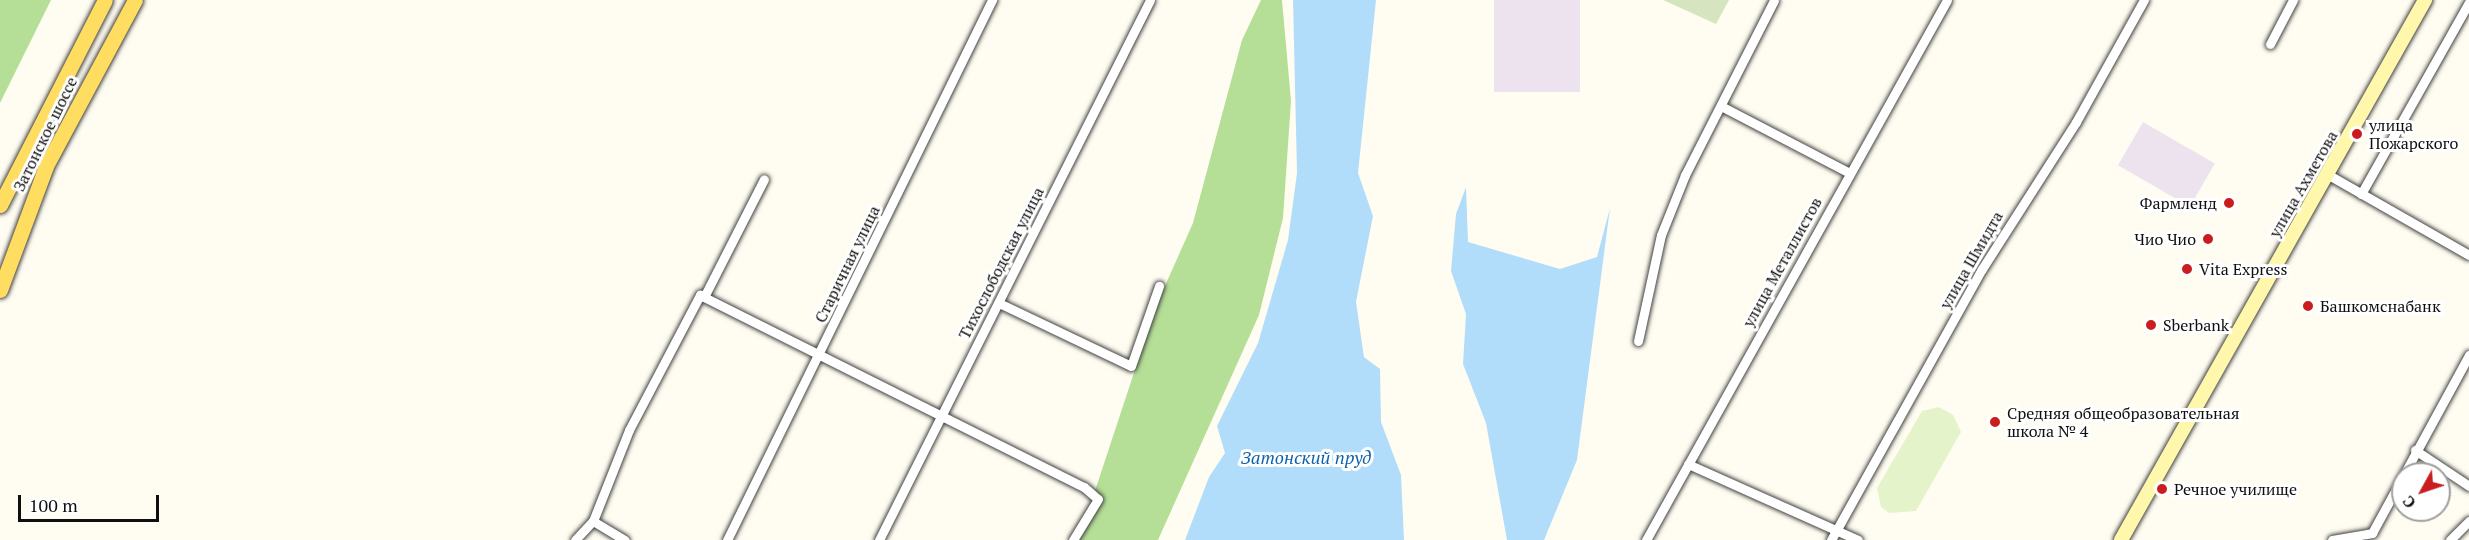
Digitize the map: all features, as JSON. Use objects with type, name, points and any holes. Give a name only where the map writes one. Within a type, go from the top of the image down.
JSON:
[{"type":"main road","name":"Затонское шоссе","points":[[0,205],[105,0]]},
{"type":"main road","name":"Затонское шоссе","points":[[0,290],[46,166],[135,0]]},
{"type":"main road","name":"улица Ахметова","points":[[2121,540],[2425,0]]},
{"type":"street","name":"Старичная улица","points":[[727,540],[992,0]]},
{"type":"street","points":[[1638,341],[1661,235],[1685,175],[1724,107],[1774,0]]},
{"type":"street","name":"улица Металлистов","points":[[1646,540],[1848,172],[1947,0]]},
{"type":"street","name":"улица Шмидта","points":[[1831,540],[1982,269],[2076,122],[2144,0]]},
{"type":"street","points":[[2270,44],[2293,0]]},
{"type":"street","name":"Тихослободская улица","points":[[879,540],[999,303],[1146,1]]},
{"type":"street","points":[[2361,194],[2469,2]]},
{"type":"street","points":[[1724,107],[1848,172]]},
{"type":"street","points":[[2327,174],[2469,255]]},
{"type":"street","points":[[575,540],[581,528],[593,521],[629,430],[764,179]]},
{"type":"street","points":[[999,303],[1131,366],[1159,286]]},
{"type":"street","points":[[702,296],[939,419],[1084,487],[1098,499],[1073,540]]},
{"type":"street","points":[[2332,540],[2372,533],[2415,450],[2469,355]]},
{"type":"street","points":[[2415,450],[2469,486]]},
{"type":"street","points":[[1688,464],[1858,540]]},
{"type":"street","points":[[593,521],[625,540]]},
{"type":"street","points":[[2451,540],[2469,521]]},
{"type":"shaded area","points":[[1494,0],[1580,0],[1580,92],[1494,92]]},
{"type":"shaded area","points":[[2143,122],[2215,164],[2190,207],[2118,165]]},
{"type":"green space","points":[[0,0],[51,0],[0,103]]},
{"type":"green space","points":[[1261,0],[1282,0],[1291,101],[1283,218],[1259,315],[1158,540],[1072,540],[1087,515],[1156,306],[1193,223],[1242,40]]},
{"type":"green space","points":[[1663,0],[1729,0],[1716,24]]},
{"type":"green space","points":[[1939,407],[1953,415],[1961,432],[1916,511],[1889,513],[1881,507],[1877,488],[1922,411]]},
{"type":"water","name":"Затонский пруд","points":[[1293,0],[1376,0],[1358,173],[1373,216],[1356,302],[1364,357],[1380,369],[1381,422],[1401,475],[1404,540],[1185,540],[1209,477],[1225,453],[1217,426],[1258,343],[1288,240],[1297,173]]},
{"type":"water","points":[[1466,187],[1468,242],[1560,269],[1597,257],[1610,208],[1577,460],[1544,540],[1507,540],[1486,423],[1463,364],[1466,314],[1451,271],[1456,214]]},
{"type":"place","name":"улица Пожарского","points":[[2357,134]]},
{"type":"place","name":"Фармленд","points":[[2229,203]]},
{"type":"place","name":"Чио Чио","points":[[2208,239]]},
{"type":"place","name":"Vita Express","points":[[2187,269]]},
{"type":"place","name":"Башкомснабанк","points":[[2308,306]]},
{"type":"place","name":"Sberbank","points":[[2151,325]]},
{"type":"place","name":"Средняя общеобразовательная школа № 4","points":[[1995,422]]},
{"type":"place","name":"Речное училище","points":[[2162,489]]}]
